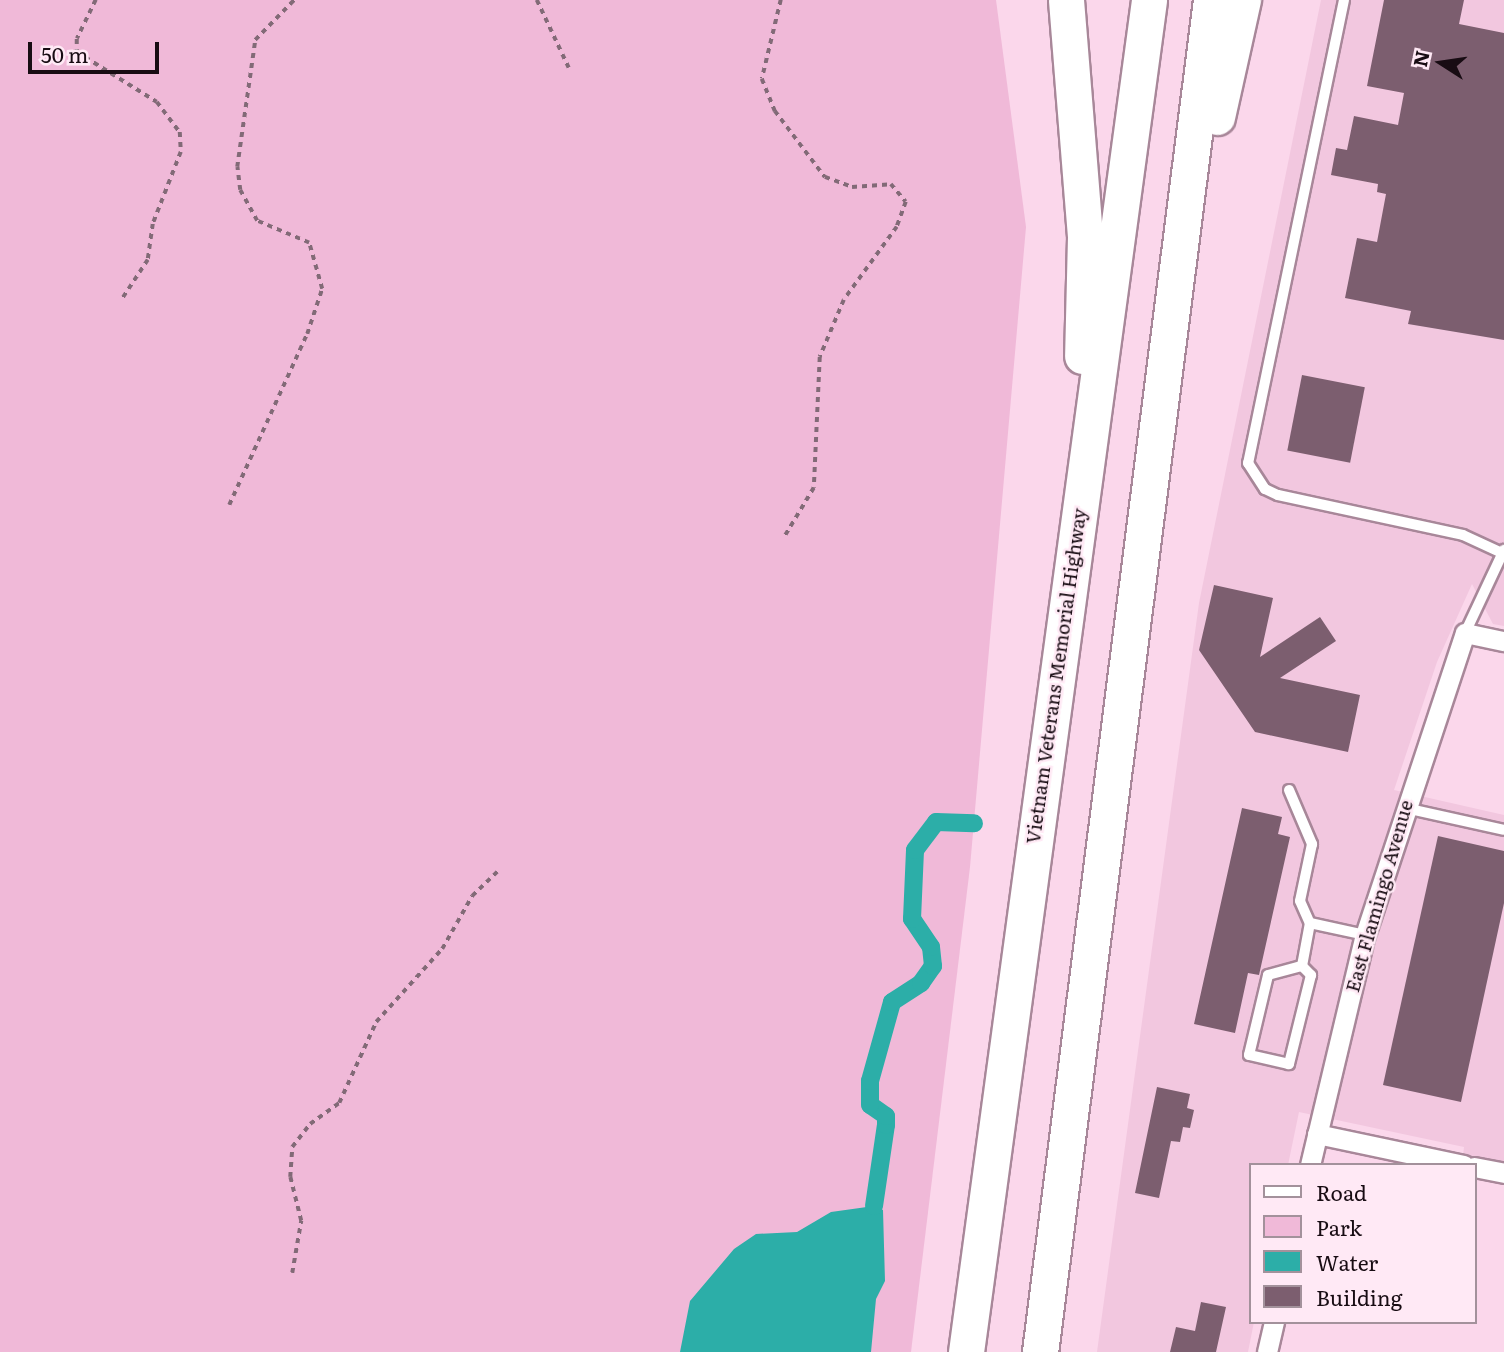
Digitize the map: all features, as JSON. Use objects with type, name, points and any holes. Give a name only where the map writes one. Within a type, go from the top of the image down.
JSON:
[{"type":"highway","points":[[1066,0],[1086,237],[1082,492]]},
{"type":"highway","name":"Vietnam Veterans Memorial Highway","points":[[965,1352],[1149,0]]},
{"type":"highway","points":[[1040,1352],[1211,0]]},
{"type":"highway","points":[[1171,329],[1243,0]]},
{"type":"street","points":[[1465,633],[1504,641]]},
{"type":"street","name":"East Flamingo Avenue","points":[[1310,1163],[1365,935],[1404,808],[1465,633]]},
{"type":"street","points":[[1317,1135],[1454,1163]]},
{"type":"street","points":[[1476,1167],[1504,1173]]},
{"type":"street","points":[[1267,1352],[1274,1324]]},
{"type":"lane","points":[[1344,0],[1248,463],[1265,489],[1278,495],[1463,535],[1503,552],[1465,633]]},
{"type":"lane","points":[[1289,790],[1312,844],[1300,901],[1310,923],[1302,966]]},
{"type":"lane","points":[[1404,808],[1504,830]]},
{"type":"lane","points":[[1310,923],[1365,935]]},
{"type":"lane","points":[[1302,966],[1311,975],[1289,1064],[1249,1055],[1268,975],[1302,966]]},
{"type":"path","points":[[96,0],[77,39],[77,52],[156,102],[180,132],[181,152],[153,224],[148,261],[121,301]]},
{"type":"path","points":[[229,505],[266,414],[307,334],[321,289],[317,257],[309,243],[257,221],[240,190],[237,167],[255,40],[294,0]]},
{"type":"path","points":[[537,0],[569,68]]},
{"type":"path","points":[[780,0],[762,79],[775,111],[825,177],[852,187],[891,184],[906,202],[897,227],[844,300],[820,357],[820,445],[814,488],[809,505],[784,538]]},
{"type":"path","points":[[292,1273],[301,1221],[290,1177],[292,1147],[310,1124],[339,1103],[376,1022],[442,949],[472,896],[497,872]]},
{"type":"shaded area","points":[[1321,0],[1504,0],[1504,626],[1493,624],[1472,584],[1437,662],[1394,790],[1504,815],[1504,1165],[1463,1156],[1464,1147],[1299,1112],[1288,1163],[1248,1163],[1248,1324],[1254,1324],[1248,1352],[1097,1352],[1199,603]]},
{"type":"green space","points":[[0,0],[996,0],[1026,227],[970,867],[911,1352],[0,1352]]},
{"type":"water","points":[[874,1206],[883,1210],[885,1281],[876,1299],[871,1352],[680,1352],[690,1301],[734,1249],[756,1234],[797,1232],[831,1212]]},
{"type":"building","points":[[1384,0],[1464,0],[1459,24],[1504,33],[1504,340],[1408,324],[1411,311],[1345,298],[1357,238],[1377,242],[1386,194],[1377,192],[1378,184],[1331,175],[1336,148],[1347,150],[1354,116],[1398,125],[1404,93],[1367,86]]},
{"type":"building","points":[[1302,375],[1365,387],[1350,463],[1287,451]]},
{"type":"building","points":[[1214,585],[1273,598],[1260,657],[1320,617],[1336,641],[1280,678],[1360,695],[1348,752],[1255,732],[1199,650]]},
{"type":"building","points":[[1242,808],[1282,817],[1278,834],[1290,837],[1259,975],[1248,973],[1235,1033],[1194,1024]]},
{"type":"building","points":[[1438,836],[1504,851],[1504,903],[1461,1102],[1383,1085]]},
{"type":"building","points":[[1157,1087],[1190,1094],[1187,1108],[1194,1110],[1190,1128],[1183,1127],[1180,1142],[1171,1141],[1159,1198],[1135,1193]]},
{"type":"building","points":[[1201,1302],[1226,1307],[1216,1352],[1170,1352],[1176,1327],[1195,1331]]},
{"type":"waterway","points":[[874,1206],[886,1116],[870,1105],[870,1081],[892,1002],[921,983],[933,966],[931,947],[912,919],[915,850],[936,822],[974,823]]}]
